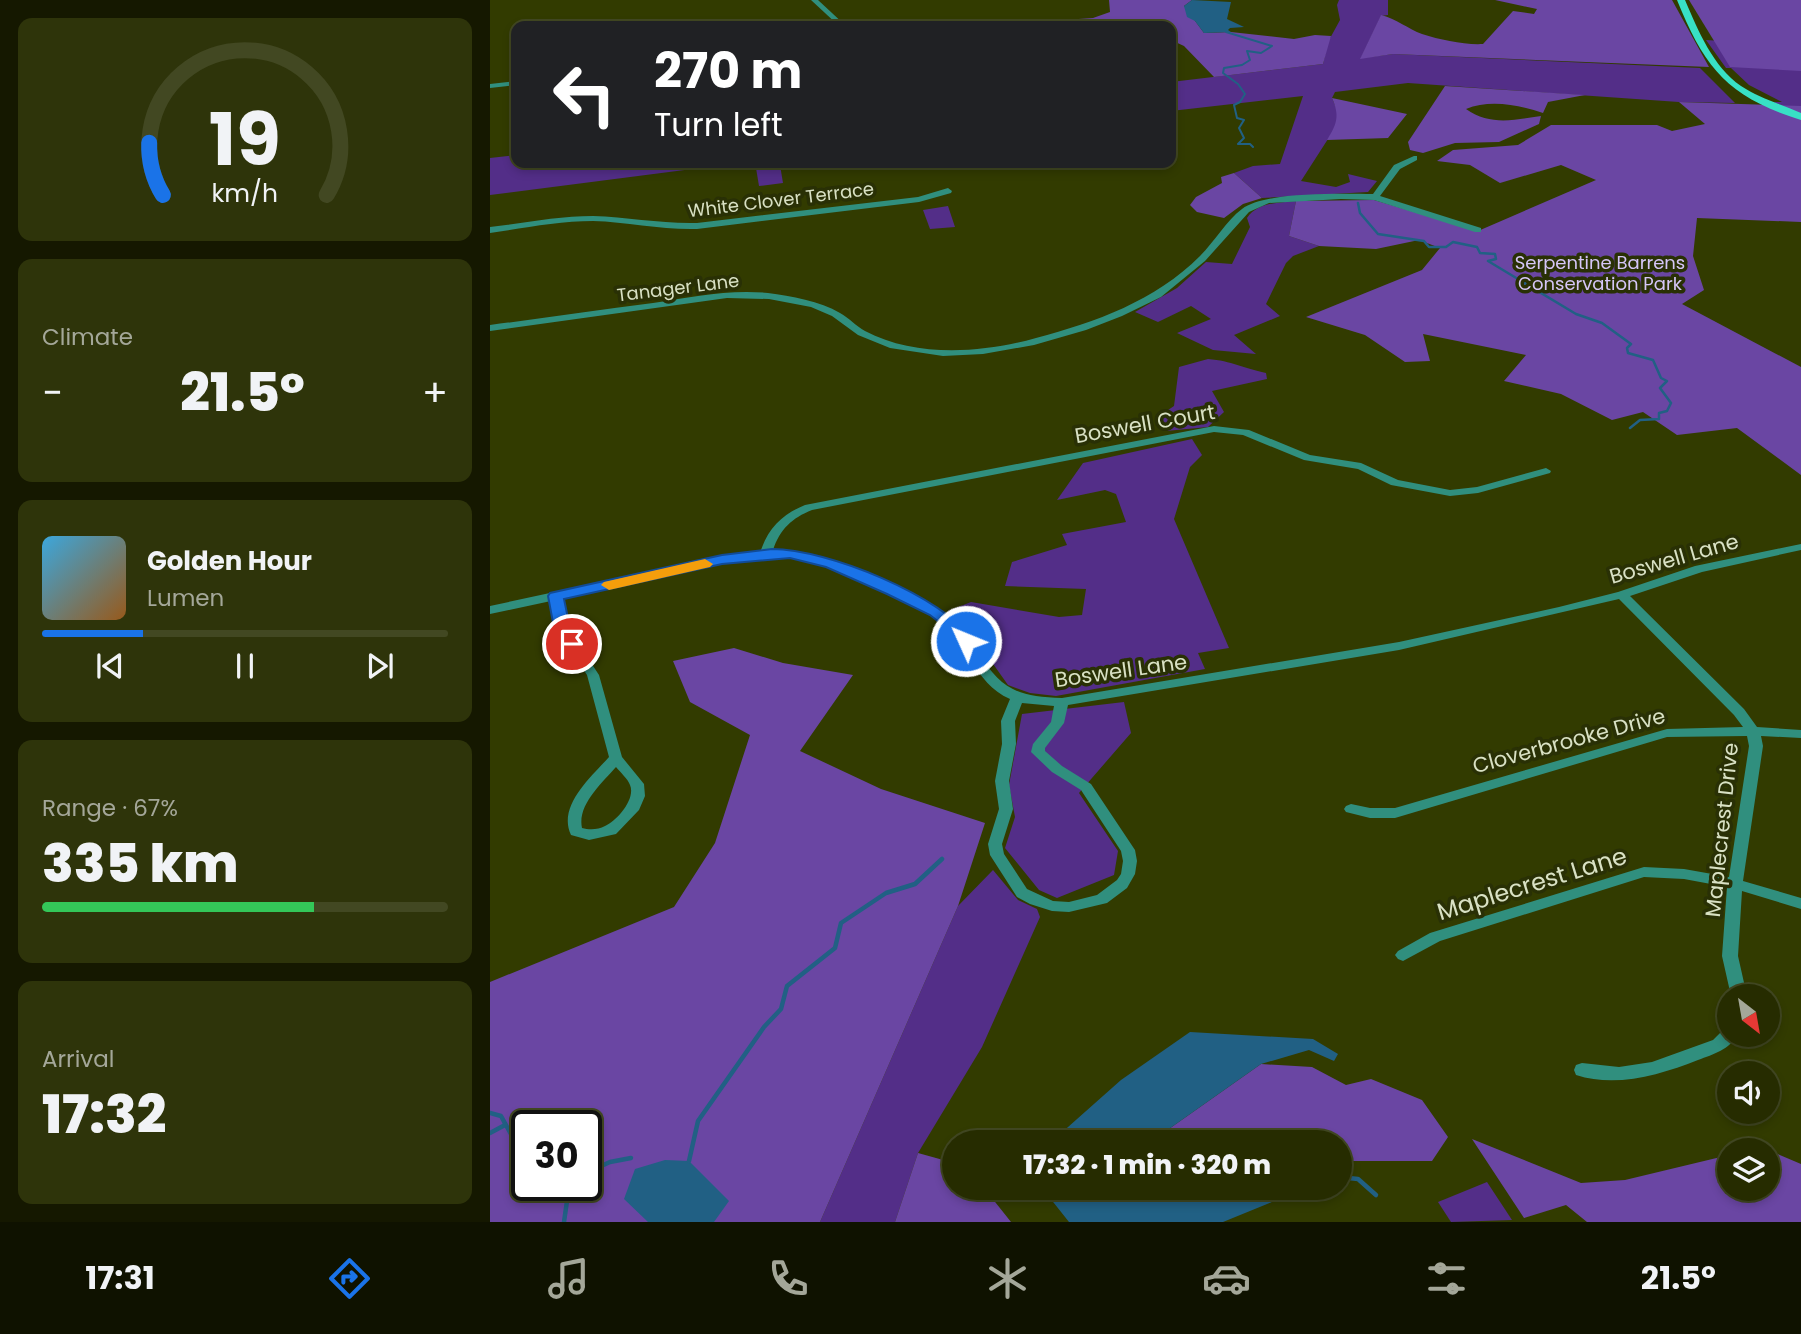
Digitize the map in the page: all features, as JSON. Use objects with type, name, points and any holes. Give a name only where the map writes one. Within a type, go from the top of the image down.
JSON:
[{"type":"main road","points":[[1681,0],[1704,48],[1730,82],[1801,117]]},
{"type":"street","points":[[814,0],[837,21]]},
{"type":"street","points":[[490,86],[511,84]]},
{"type":"street","points":[[1375,197],[1397,167],[1414,158]]},
{"type":"street","name":"White Clover Terrace","points":[[490,229],[602,219],[665,227],[697,226],[919,199],[948,191]]},
{"type":"street","name":"Tanager Lane","points":[[490,328],[727,295],[752,295],[792,299],[815,305],[835,314],[861,333],[909,349],[962,353],[1007,348],[1083,328],[1119,314],[1158,295],[1202,259],[1236,219],[1251,207],[1287,198],[1375,197],[1478,230]]},
{"type":"street","name":"Boswell Court","points":[[766,554],[771,536],[779,523],[809,506],[1214,429],[1245,432],[1308,458],[1361,466],[1395,483],[1450,493],[1478,491],[1527,474],[1546,471]]},
{"type":"street","name":"Boswell Lane","points":[[1017,698],[1062,702],[1399,646],[1622,595],[1699,569],[1801,547]]},
{"type":"street","points":[[490,610],[722,560],[766,554],[790,554],[832,564],[935,612],[955,626],[993,683],[1017,698],[1008,721],[1009,744],[1002,781],[1006,809],[995,844],[997,855],[1022,893],[1052,906],[1069,907],[1088,905],[1113,893],[1128,874],[1130,861],[1119,833],[1086,787],[1044,760],[1038,752],[1038,747],[1061,715],[1062,702]]},
{"type":"street","name":"Maplecrest Drive","points":[[1622,595],[1739,712],[1753,731],[1756,746],[1735,884],[1730,956],[1736,984]]},
{"type":"street","points":[[556,596],[562,628],[593,676],[616,758],[637,784],[638,796],[634,807],[611,830],[581,834],[574,828],[577,809],[589,789],[616,758]]},
{"type":"street","name":"Cloverbrooke Drive","points":[[1351,809],[1370,813],[1395,813],[1667,733],[1753,731],[1801,734]]},
{"type":"street","name":"Maplecrest Lane","points":[[1403,955],[1436,937],[1644,872],[1663,872],[1735,884],[1801,904]]},
{"type":"street","points":[[1582,1070],[1604,1075],[1630,1075],[1717,1046]]},
{"type":"shaded area","points":[[1339,0],[1388,0],[1388,15],[1381,16],[1361,58],[1393,54],[1700,68],[1735,103],[1679,102],[1408,83],[1335,92],[1332,98],[1338,112],[1337,125],[1301,181],[1336,187],[1350,182],[1348,174],[1377,181],[1368,192],[1262,198],[1234,173],[1253,166],[1280,164],[1303,96],[1176,110],[1176,81],[1323,64],[1328,42],[1340,20],[1337,5]]},
{"type":"shaded area","points":[[1706,40],[1801,46],[1801,113],[1773,102],[1782,102],[1749,85],[1731,68],[1726,68]]},
{"type":"shaded area","points":[[511,156],[511,168],[700,168],[490,195],[490,158]]},
{"type":"shaded area","points":[[756,168],[780,168],[783,183],[759,186]]},
{"type":"shaded area","points":[[1296,201],[1289,236],[1319,246],[1293,256],[1286,263],[1266,304],[1280,316],[1234,335],[1256,354],[1213,350],[1177,333],[1211,319],[1191,306],[1158,322],[1135,312],[1177,288],[1206,262],[1232,264],[1250,227],[1247,218],[1257,209],[1269,204]]},
{"type":"shaded area","points":[[948,206],[955,227],[930,229],[923,210]]},
{"type":"shaded area","points":[[1208,359],[1266,373],[1267,379],[1212,391],[1224,412],[1208,427],[1166,431],[1156,418],[1174,406],[1179,367]]},
{"type":"shaded area","points":[[1192,439],[1202,455],[1190,467],[1174,519],[1229,648],[1198,653],[1205,669],[1056,696],[1030,693],[1008,685],[974,637],[948,611],[971,602],[1059,617],[1082,615],[1086,589],[1005,586],[1012,562],[1067,545],[1062,534],[1126,522],[1116,494],[1105,490],[1057,500],[1083,463]]},
{"type":"shaded area","points":[[1124,702],[1131,733],[1079,793],[1118,851],[1114,875],[1057,898],[1039,890],[1005,848],[1015,817],[1009,785],[1022,714]]},
{"type":"shaded area","points":[[993,870],[1018,900],[1037,909],[1040,917],[982,1047],[918,1153],[895,1222],[820,1222],[958,906]]},
{"type":"shaded area","points":[[1487,1182],[1512,1220],[1451,1222],[1438,1202]]},
{"type":"green space","points":[[1109,0],[1192,0],[1184,6],[1204,33],[1231,32],[1294,39],[1315,35],[1331,36],[1323,64],[1214,77],[1184,46],[1176,42],[1176,21],[1064,20],[1093,18],[1110,12]]},
{"type":"green space","points":[[1495,0],[1672,0],[1709,67],[1393,54],[1360,59],[1381,15],[1429,36],[1460,43],[1483,44],[1513,11],[1534,14],[1537,9]]},
{"type":"green space","points":[[1689,0],[1801,0],[1801,71],[1730,67]]},
{"type":"green space","points":[[1445,86],[1585,95],[1548,102],[1543,113],[1504,104],[1475,106],[1466,109],[1493,120],[1541,116],[1539,124],[1499,142],[1455,143],[1423,153],[1410,150],[1408,142]]},
{"type":"green space","points":[[1332,98],[1407,114],[1388,138],[1327,140],[1336,120]]},
{"type":"green space","name":"Serpentine Barrens Conservation Park","points":[[1679,102],[1801,106],[1801,222],[1697,218],[1693,256],[1704,290],[1682,304],[1801,367],[1801,475],[1737,428],[1677,435],[1643,412],[1612,420],[1561,394],[1504,381],[1526,355],[1423,334],[1430,361],[1405,362],[1365,335],[1306,317],[1422,270],[1440,248],[1419,240],[1376,249],[1319,246],[1289,236],[1296,201],[1374,200],[1478,231],[1596,180],[1561,165],[1500,183],[1470,165],[1437,161],[1453,150],[1518,145],[1551,125],[1657,125],[1672,131],[1705,124]]},
{"type":"green space","points":[[1234,173],[1262,198],[1243,204],[1224,218],[1197,212],[1190,205],[1196,197],[1222,183],[1221,177]]},
{"type":"green space","points":[[734,648],[783,663],[853,675],[800,751],[881,789],[985,823],[958,906],[820,1222],[490,1222],[490,982],[674,907],[715,843],[750,735],[690,702],[673,661]]},
{"type":"green space","points":[[1261,1064],[1312,1067],[1346,1085],[1371,1079],[1422,1100],[1448,1137],[1432,1161],[1352,1161],[1352,1130],[1167,1130]]},
{"type":"green space","points":[[1472,1139],[1581,1183],[1625,1180],[1717,1158],[1717,1201],[1780,1201],[1780,1155],[1801,1164],[1801,1222],[1587,1222],[1566,1205],[1524,1218]]},
{"type":"green space","points":[[918,1153],[942,1160],[942,1200],[994,1200],[1011,1222],[895,1222]]},
{"type":"water","points":[[1192,0],[1231,2],[1227,19],[1244,27],[1230,28],[1228,30],[1231,32],[1204,33],[1195,21],[1187,17],[1184,6]]},
{"type":"water","points":[[1190,1032],[1313,1039],[1338,1054],[1334,1061],[1309,1050],[1261,1064],[1167,1130],[1065,1130],[1121,1080]]},
{"type":"water","points":[[665,1160],[689,1161],[729,1201],[714,1222],[648,1222],[624,1199],[635,1169]]},
{"type":"water","points":[[1052,1200],[1277,1200],[1223,1222],[1069,1222]]},
{"type":"waterway","points":[[1226,32],[1272,46],[1261,53],[1247,51],[1250,60],[1242,65],[1224,68],[1223,73],[1238,84],[1245,94],[1240,102],[1234,105],[1237,118],[1244,120],[1239,128],[1244,138],[1238,144],[1250,144],[1253,147]]},
{"type":"waterway","points":[[1358,203],[1360,213],[1378,234],[1424,241],[1429,247],[1446,247],[1453,242],[1477,247],[1480,253],[1495,254],[1496,259],[1488,261],[1576,314],[1602,323],[1631,344],[1627,348],[1628,353],[1653,360],[1661,378],[1667,381],[1660,388],[1671,403],[1667,411],[1659,413],[1659,419],[1640,420],[1630,428]]},
{"type":"waterway","points":[[689,1161],[698,1121],[764,1027],[781,1009],[787,986],[835,948],[841,923],[886,893],[915,884],[942,859]]},
{"type":"waterway","points":[[490,1113],[501,1116],[511,1134]]},
{"type":"waterway","points":[[490,1133],[505,1125]]},
{"type":"waterway","points":[[602,1166],[631,1158]]},
{"type":"waterway","points":[[1352,1178],[1358,1179],[1376,1195]]},
{"type":"waterway","points":[[564,1222],[567,1201]]},
{"type":"slow traffic","points":[[609,585],[705,564]]},
{"type":"route","points":[[572,644],[562,628],[556,596],[722,560],[772,554],[790,554],[832,564],[893,590],[935,612],[955,626],[966,641]]}]
